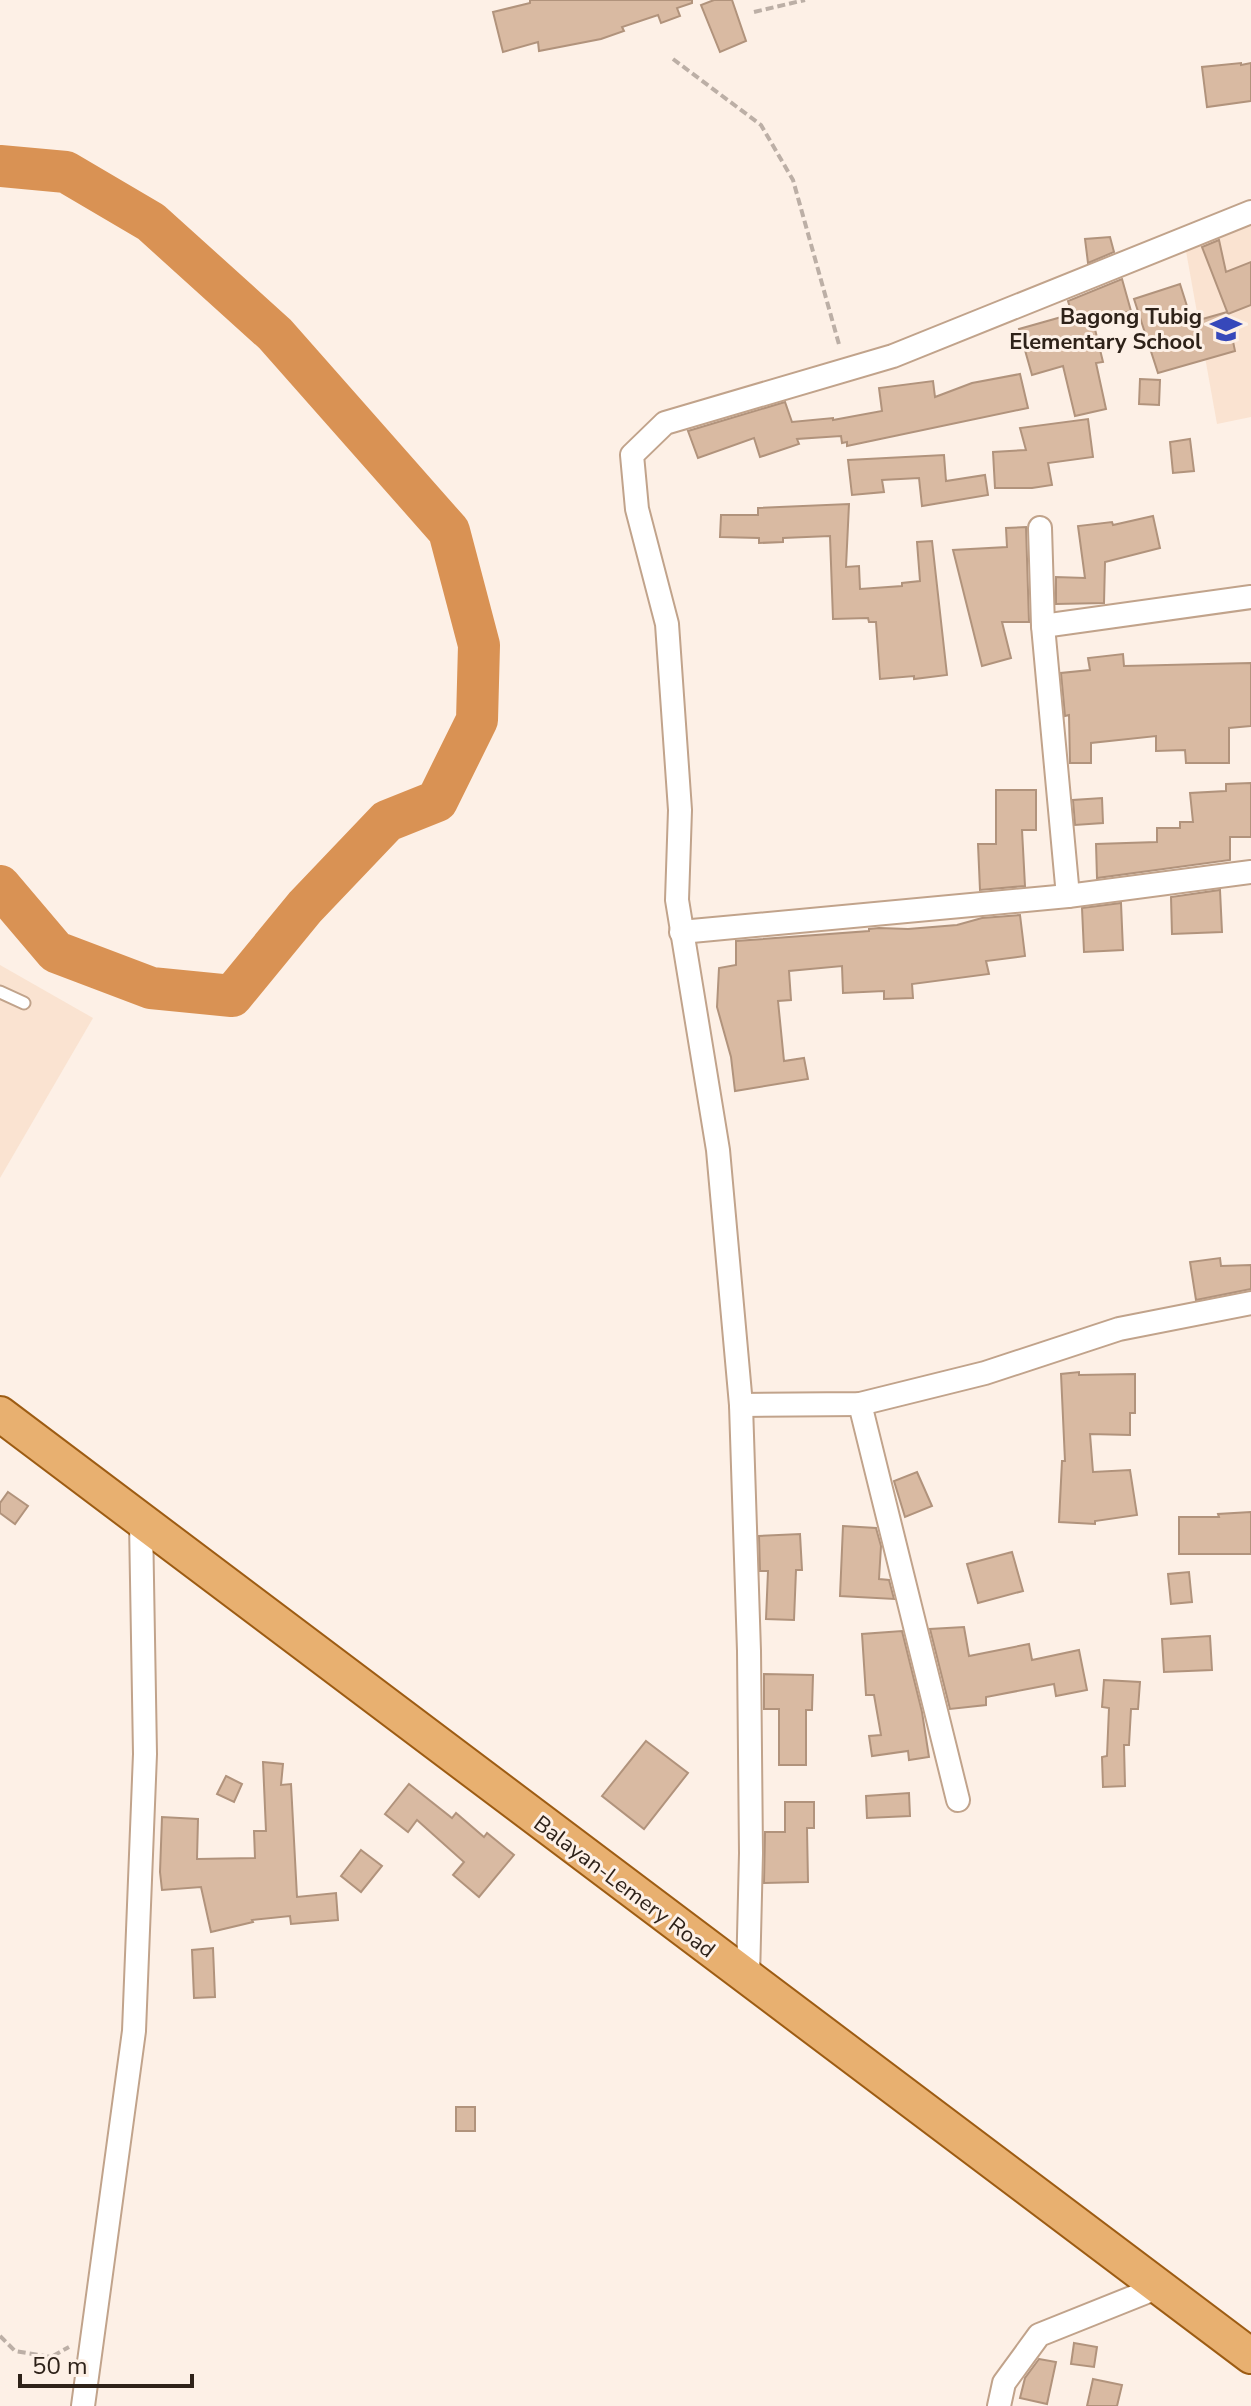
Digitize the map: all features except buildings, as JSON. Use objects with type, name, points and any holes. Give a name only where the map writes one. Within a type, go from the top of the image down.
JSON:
[{"type":"main road","name":"Balayan-Lemery Road","points":[[0,1414],[1251,2356]]},
{"type":"street","points":[[748,1978],[751,1853],[741,1405],[718,1150],[677,900],[680,810],[667,624],[637,509],[632,455],[665,423],[893,356],[1251,212]]},
{"type":"street","points":[[1040,528],[1043,626],[1068,896]]},
{"type":"street","points":[[1043,626],[1251,597]]},
{"type":"street","points":[[681,932],[1068,896],[1251,872]]},
{"type":"street","points":[[741,1405],[860,1404],[985,1373],[1119,1329],[1251,1303]]},
{"type":"street","points":[[860,1404],[958,1800]]},
{"type":"street","points":[[83,2406],[134,2031],[145,1754],[141,1522]]},
{"type":"street","points":[[999,2406],[1004,2383],[1039,2335],[1159,2287]]},
{"type":"lane","points":[[0,992],[24,1003]]},
{"type":"path","points":[[754,12],[805,0]]},
{"type":"path","points":[[673,59],[761,125],[793,180],[846,370]]},
{"type":"path","points":[[0,2336],[15,2351],[51,2357],[93,2335]]},
{"type":"shaded area","name":"Bagong Tubig Elementary School","points":[[1251,214],[1251,417],[1217,424],[1184,240]]},
{"type":"shaded area","points":[[0,965],[93,1018],[0,1178]]},
{"type":"waterway","points":[[0,166],[66,172],[151,222],[275,334],[449,531],[479,645],[477,720],[437,801],[387,821],[305,907],[232,996],[151,988],[56,952],[0,886]]},
{"type":"place","name":"Bagong Tubig Elementary School","points":[[1226,329]]}]
